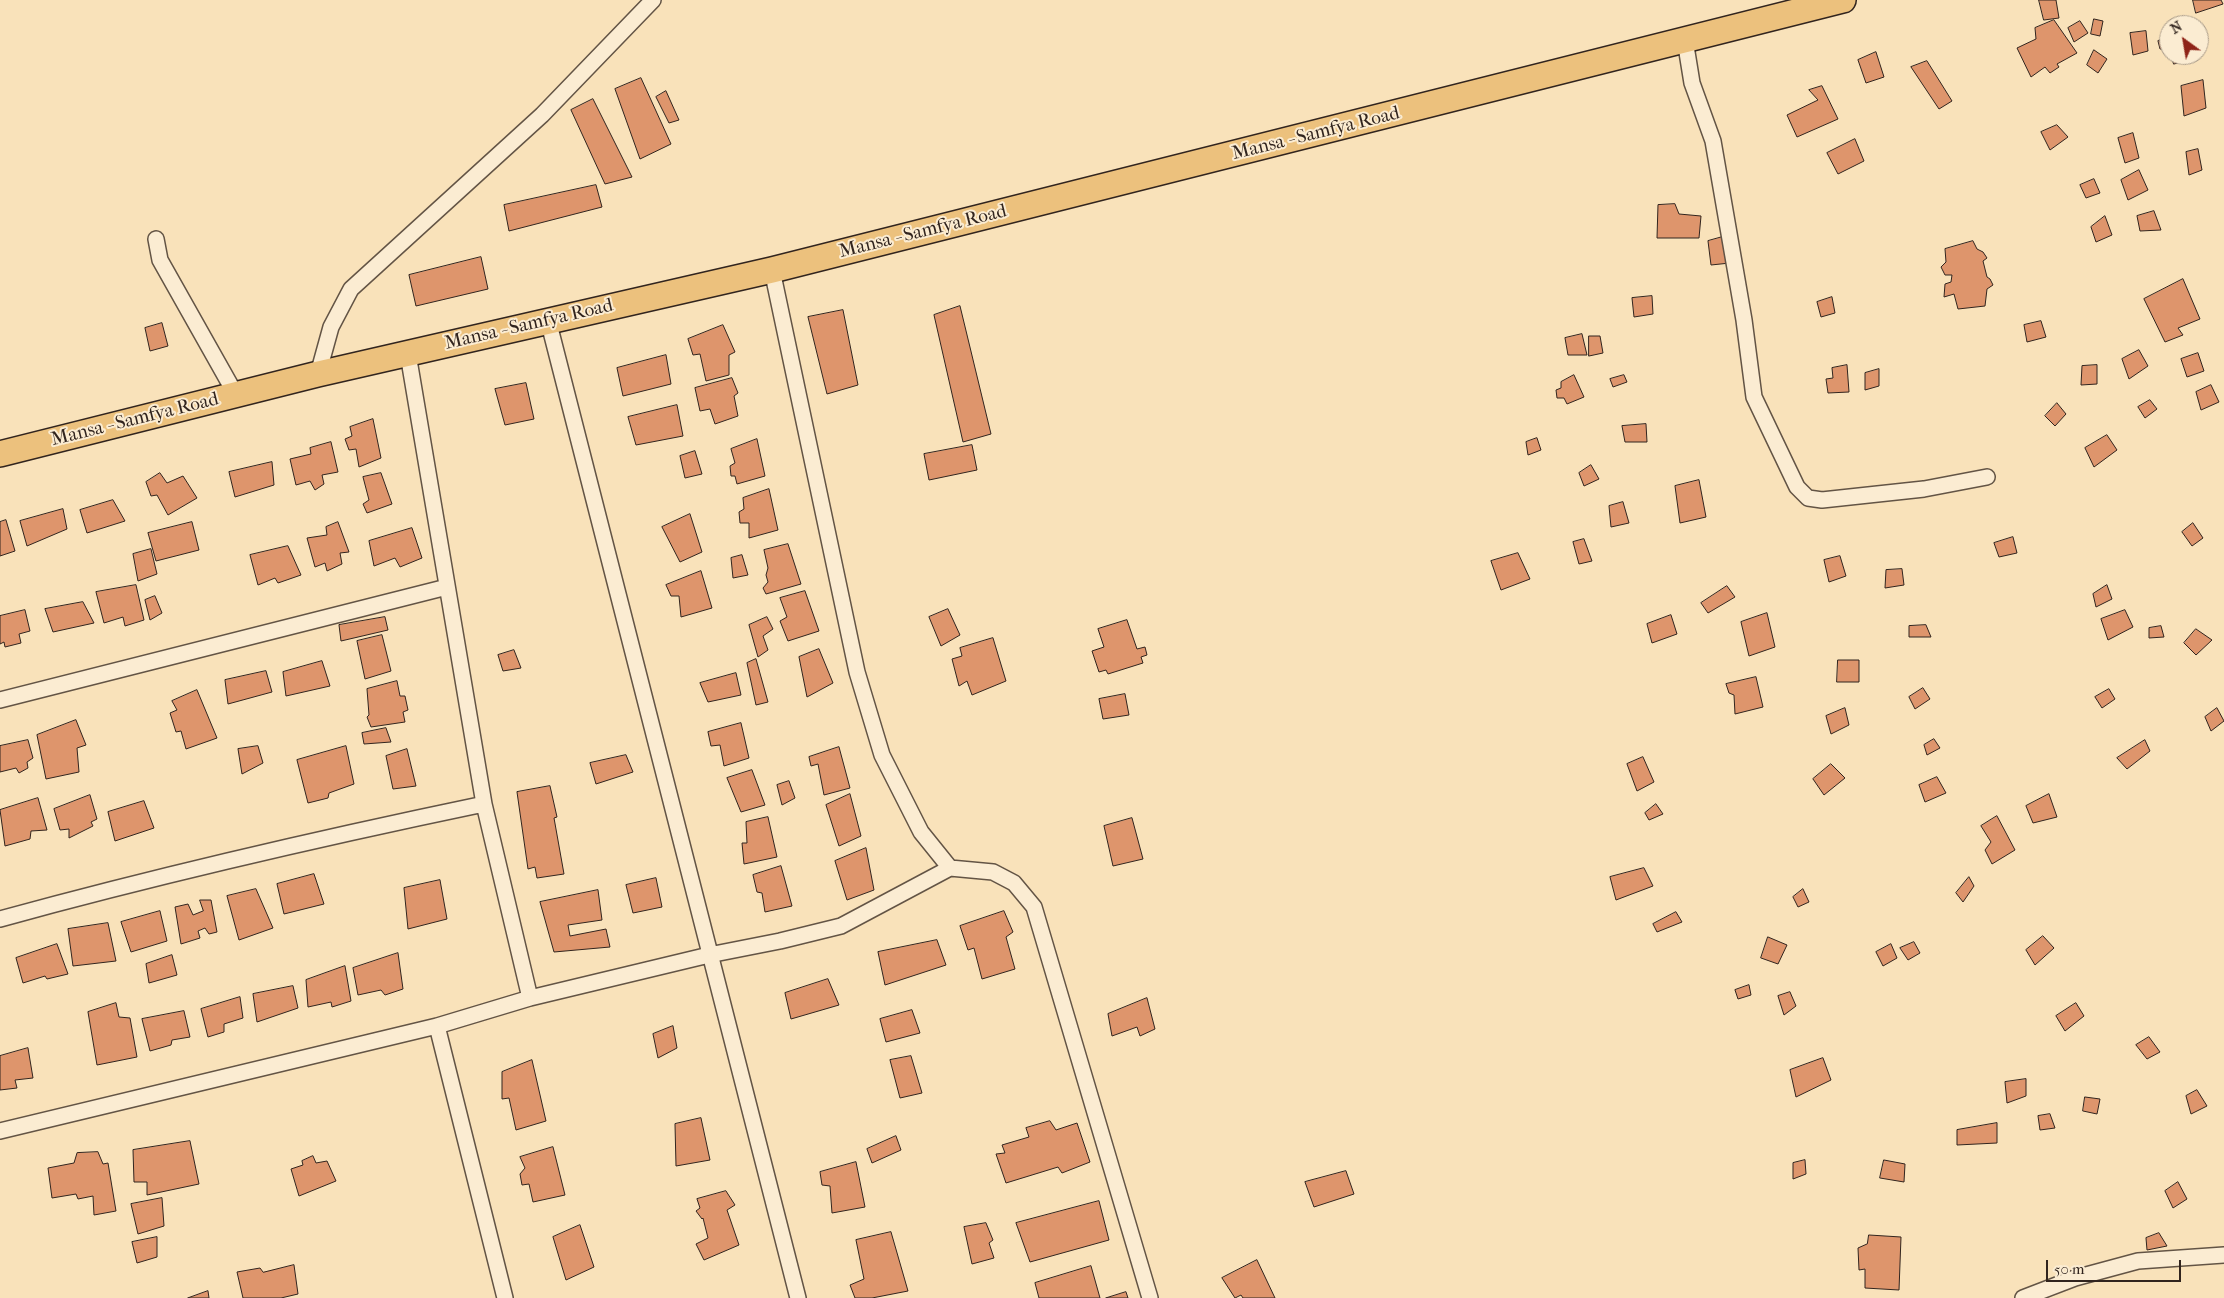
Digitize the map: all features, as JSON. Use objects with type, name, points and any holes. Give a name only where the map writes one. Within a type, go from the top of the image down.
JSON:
[{"type":"main road","name":"Mansa - Samfya Road","points":[[0,454],[318,374],[772,270],[1843,0]]},
{"type":"street","points":[[318,374],[331,327],[351,289],[542,114],[652,0]]},
{"type":"street","points":[[1685,40],[1692,83],[1713,141],[1744,320],[1754,397],[1797,487],[1808,498],[1822,500],[1924,489],[1987,477]]},
{"type":"street","points":[[156,239],[160,260],[236,395]]},
{"type":"street","points":[[772,270],[862,691],[882,755],[921,832],[950,868]]},
{"type":"street","points":[[548,320],[798,1298]]},
{"type":"street","points":[[408,354],[484,804],[530,998]]},
{"type":"street","points":[[0,700],[447,587]]},
{"type":"street","points":[[0,919],[96,893],[233,860],[484,804]]},
{"type":"street","points":[[0,1131],[438,1026],[530,998],[709,955],[780,941],[841,926],[950,868],[993,872],[1014,882],[1034,907],[1150,1298]]},
{"type":"street","points":[[438,1026],[504,1298]]},
{"type":"street","points":[[2023,1298],[2075,1278],[2138,1261],[2224,1255]]},
{"type":"building","points":[[2039,0],[2056,0],[2059,18],[2044,20]]},
{"type":"building","points":[[2193,0],[2221,0],[2223,4],[2196,13]]},
{"type":"building","points":[[2094,19],[2103,21],[2100,36],[2091,34]]},
{"type":"building","points":[[2054,20],[2077,53],[2057,64],[2059,67],[2050,73],[2045,67],[2031,77],[2017,48],[2036,39],[2035,28]]},
{"type":"building","points":[[2080,21],[2088,33],[2074,42],[2068,28]]},
{"type":"building","points":[[2146,31],[2148,51],[2133,55],[2130,33]]},
{"type":"building","points":[[2094,50],[2107,59],[2098,73],[2087,65]]},
{"type":"building","points":[[1876,52],[1884,77],[1866,83],[1858,60]]},
{"type":"building","points":[[1927,61],[1952,101],[1939,109],[1911,67]]},
{"type":"building","points":[[641,78],[671,144],[640,159],[615,89]]},
{"type":"building","points":[[2203,80],[2206,108],[2184,116],[2181,86]]},
{"type":"building","points":[[1822,86],[1838,119],[1797,137],[1787,115],[1818,100],[1809,90]]},
{"type":"building","points":[[666,91],[679,120],[669,123],[656,97]]},
{"type":"building","points":[[593,99],[632,177],[605,184],[571,110]]},
{"type":"building","points":[[2057,125],[2068,137],[2050,150],[2041,132]]},
{"type":"building","points":[[2133,133],[2139,158],[2125,163],[2118,138]]},
{"type":"building","points":[[1855,139],[1864,161],[1838,174],[1827,153]]},
{"type":"building","points":[[2198,149],[2202,170],[2189,175],[2186,152]]},
{"type":"building","points":[[2139,170],[2148,190],[2128,200],[2121,180]]},
{"type":"building","points":[[2094,179],[2100,193],[2086,198],[2080,185]]},
{"type":"building","points":[[596,185],[602,207],[509,231],[504,205]]},
{"type":"building","points":[[1675,204],[1679,214],[1701,216],[1699,238],[1657,238],[1658,205]]},
{"type":"building","points":[[2154,211],[2161,230],[2140,231],[2137,216]]},
{"type":"building","points":[[2105,216],[2112,235],[2096,242],[2091,227]]},
{"type":"building","points":[[1726,236],[1730,263],[1711,265],[1708,241]]},
{"type":"building","points":[[1973,241],[1977,249],[1983,252],[1987,258],[1983,261],[1987,277],[1993,285],[1987,289],[1985,306],[1958,309],[1954,294],[1944,297],[1945,284],[1951,282],[1952,275],[1945,275],[1941,267],[1946,262],[1945,249]]},
{"type":"building","points":[[481,257],[488,289],[416,306],[409,275]]},
{"type":"building","points":[[2183,279],[2200,319],[2178,328],[2183,335],[2165,342],[2144,299]]},
{"type":"building","points":[[1652,296],[1653,314],[1634,317],[1632,298]]},
{"type":"building","points":[[1832,297],[1835,313],[1821,317],[1817,302]]},
{"type":"building","points":[[960,306],[991,434],[963,442],[934,315]]},
{"type":"building","points":[[843,310],[858,385],[827,394],[808,317]]},
{"type":"building","points":[[2041,321],[2046,337],[2027,342],[2024,325]]},
{"type":"building","points":[[162,323],[168,346],[150,351],[145,328]]},
{"type":"building","points":[[723,325],[735,352],[729,355],[729,375],[706,381],[700,354],[693,355],[688,339]]},
{"type":"building","points":[[1582,334],[1587,355],[1568,355],[1565,338]]},
{"type":"building","points":[[1589,336],[1600,336],[1603,353],[1589,356]]},
{"type":"building","points":[[2139,350],[2148,366],[2129,379],[2122,359]]},
{"type":"building","points":[[2198,353],[2204,371],[2187,377],[2181,359]]},
{"type":"building","points":[[666,355],[671,384],[623,396],[617,368]]},
{"type":"building","points":[[1847,365],[1849,392],[1828,393],[1826,379],[1833,378],[1832,368]]},
{"type":"building","points":[[2097,365],[2097,384],[2081,385],[2082,366]]},
{"type":"building","points":[[1879,369],[1879,386],[1865,390],[1865,373]]},
{"type":"building","points":[[1574,375],[1584,397],[1567,404],[1564,398],[1557,398],[1556,390],[1561,388],[1561,382]]},
{"type":"building","points":[[1624,375],[1627,382],[1613,387],[1610,379]]},
{"type":"building","points":[[732,378],[738,393],[734,396],[738,416],[715,424],[710,409],[700,411],[695,388]]},
{"type":"building","points":[[526,383],[534,419],[505,425],[495,389]]},
{"type":"building","points":[[2211,385],[2219,402],[2201,410],[2196,392]]},
{"type":"building","points":[[2150,400],[2157,409],[2145,418],[2138,407]]},
{"type":"building","points":[[2057,403],[2066,414],[2055,426],[2045,416]]},
{"type":"building","points":[[677,405],[683,436],[636,445],[628,417]]},
{"type":"building","points":[[373,419],[381,458],[359,467],[356,449],[349,450],[345,439],[352,436],[350,427]]},
{"type":"building","points":[[1646,424],[1647,442],[1625,442],[1622,426]]},
{"type":"building","points":[[2107,435],[2117,450],[2094,467],[2085,448]]},
{"type":"building","points":[[1537,438],[1541,450],[1528,455],[1526,442]]},
{"type":"building","points":[[757,439],[765,476],[737,484],[735,476],[731,476],[730,466],[735,463],[731,449]]},
{"type":"building","points":[[331,442],[338,472],[322,475],[324,484],[315,490],[310,481],[296,485],[290,459],[311,454],[310,448]]},
{"type":"building","points":[[972,445],[977,470],[929,480],[924,454]]},
{"type":"building","points":[[695,451],[702,474],[685,478],[680,456]]},
{"type":"building","points":[[272,462],[274,485],[235,497],[229,472]]},
{"type":"building","points":[[1591,465],[1599,479],[1584,486],[1579,473]]},
{"type":"building","points":[[160,473],[167,483],[183,476],[197,498],[168,515],[157,495],[151,496],[146,482]]},
{"type":"building","points":[[381,473],[392,504],[367,513],[363,504],[369,500],[363,477]]},
{"type":"building","points":[[1699,480],[1706,517],[1680,523],[1675,486]]},
{"type":"building","points":[[769,489],[778,530],[749,538],[749,523],[740,523],[739,512],[744,509],[743,498]]},
{"type":"building","points":[[113,500],[125,521],[87,533],[80,510]]},
{"type":"building","points":[[1623,502],[1629,523],[1611,527],[1609,506]]},
{"type":"building","points":[[63,509],[67,529],[27,546],[20,521]]},
{"type":"building","points":[[690,514],[702,552],[680,562],[662,527]]},
{"type":"building","points":[[6,520],[15,551],[0,556],[0,522]]},
{"type":"building","points":[[192,522],[199,550],[156,561],[148,533]]},
{"type":"building","points":[[338,522],[349,552],[340,553],[342,564],[327,571],[325,563],[315,567],[307,538],[327,535],[326,527]]},
{"type":"building","points":[[2193,523],[2203,538],[2192,546],[2182,532]]},
{"type":"building","points":[[412,528],[422,558],[400,567],[395,558],[374,566],[369,541]]},
{"type":"building","points":[[2013,537],[2017,553],[1999,557],[1994,543]]},
{"type":"building","points":[[1584,539],[1592,561],[1579,564],[1573,542]]},
{"type":"building","points":[[788,544],[801,584],[766,594],[763,588],[768,582],[766,575],[768,568],[764,550]]},
{"type":"building","points":[[288,546],[301,575],[278,583],[275,578],[258,585],[250,555]]},
{"type":"building","points":[[151,549],[157,574],[138,581],[133,554]]},
{"type":"building","points":[[1518,553],[1530,579],[1501,590],[1491,561]]},
{"type":"building","points":[[742,555],[748,575],[733,578],[731,558]]},
{"type":"building","points":[[1840,556],[1846,576],[1829,582],[1824,560]]},
{"type":"building","points":[[1902,569],[1904,585],[1885,588],[1886,570]]},
{"type":"building","points":[[701,571],[712,608],[681,617],[679,596],[671,596],[666,585]]},
{"type":"building","points":[[136,585],[144,620],[125,626],[123,617],[104,623],[96,592]]},
{"type":"building","points":[[2107,585],[2112,599],[2096,607],[2093,594]]},
{"type":"building","points":[[1727,586],[1735,597],[1708,613],[1701,603]]},
{"type":"building","points":[[805,591],[819,631],[788,641],[780,621],[787,617],[780,598]]},
{"type":"building","points":[[155,596],[162,613],[150,620],[145,600]]},
{"type":"building","points":[[83,602],[94,623],[53,632],[45,609]]},
{"type":"building","points":[[948,609],[960,635],[941,646],[929,617]]},
{"type":"building","points":[[25,610],[30,631],[19,634],[21,643],[5,647],[4,642],[0,644],[0,616]]},
{"type":"building","points":[[2125,610],[2133,627],[2108,640],[2101,619]]},
{"type":"building","points":[[1767,613],[1775,647],[1749,656],[1741,622]]},
{"type":"building","points":[[1671,615],[1677,634],[1652,643],[1647,624]]},
{"type":"building","points":[[385,617],[388,630],[341,641],[339,625]]},
{"type":"building","points":[[767,617],[773,629],[763,636],[768,650],[758,657],[749,625]]},
{"type":"building","points":[[1127,620],[1137,649],[1145,647],[1147,655],[1141,657],[1143,663],[1108,674],[1106,670],[1099,672],[1092,651],[1104,647],[1098,629]]},
{"type":"building","points":[[1926,625],[1931,637],[1909,637],[1909,626]]},
{"type":"building","points":[[2161,626],[2164,637],[2149,638],[2149,628]]},
{"type":"building","points":[[2196,629],[2212,640],[2196,655],[2184,643]]},
{"type":"building","points":[[382,635],[391,671],[365,679],[357,641]]},
{"type":"building","points":[[993,638],[1006,681],[972,695],[967,681],[959,686],[952,659],[962,656],[960,648]]},
{"type":"building","points":[[819,649],[833,683],[807,697],[799,657]]},
{"type":"building","points":[[514,650],[521,668],[503,671],[498,655]]},
{"type":"building","points":[[756,659],[768,702],[756,705],[747,663]]},
{"type":"building","points":[[1838,660],[1859,660],[1859,682],[1837,682]]},
{"type":"building","points":[[322,661],[330,686],[286,696],[283,672]]},
{"type":"building","points":[[266,671],[272,692],[228,704],[225,680]]},
{"type":"building","points":[[736,673],[741,695],[708,702],[700,683]]},
{"type":"building","points":[[1756,677],[1763,707],[1735,714],[1734,695],[1729,693],[1726,684]]},
{"type":"building","points":[[397,681],[400,696],[405,696],[408,710],[403,712],[405,722],[371,727],[367,717],[369,715],[367,689]]},
{"type":"building","points":[[1923,688],[1930,699],[1915,709],[1909,697]]},
{"type":"building","points":[[2109,689],[2115,699],[2102,708],[2095,697]]},
{"type":"building","points":[[197,690],[217,738],[186,749],[181,731],[176,732],[170,713],[177,710],[172,701]]},
{"type":"building","points":[[1125,694],[1129,715],[1103,719],[1099,699]]},
{"type":"building","points":[[1845,708],[1849,725],[1831,734],[1826,716]]},
{"type":"building","points":[[2217,708],[2224,721],[2211,731],[2205,717]]},
{"type":"building","points":[[76,720],[86,745],[77,748],[79,772],[46,779],[37,735]]},
{"type":"building","points":[[741,723],[749,758],[724,766],[720,745],[711,746],[708,732]]},
{"type":"building","points":[[386,728],[391,742],[364,744],[362,733]]},
{"type":"building","points":[[1934,739],[1940,748],[1927,755],[1924,745]]},
{"type":"building","points":[[28,740],[33,758],[27,762],[28,768],[19,773],[16,768],[0,772],[0,746]]},
{"type":"building","points":[[2145,740],[2150,751],[2127,769],[2117,758]]},
{"type":"building","points":[[258,746],[263,763],[242,774],[238,749]]},
{"type":"building","points":[[346,746],[354,784],[329,793],[328,798],[308,803],[297,760]]},
{"type":"building","points":[[839,747],[850,788],[824,795],[818,764],[811,766],[809,757]]},
{"type":"building","points":[[407,749],[416,786],[393,789],[386,756]]},
{"type":"building","points":[[626,755],[633,772],[596,784],[590,763]]},
{"type":"building","points":[[1643,757],[1654,782],[1637,791],[1627,764]]},
{"type":"building","points":[[1831,764],[1845,778],[1824,795],[1813,779]]},
{"type":"building","points":[[752,770],[765,805],[741,812],[727,778]]},
{"type":"building","points":[[1937,777],[1946,793],[1925,802],[1919,785]]},
{"type":"building","points":[[789,781],[795,798],[782,805],[777,785]]},
{"type":"building","points":[[550,786],[557,817],[554,818],[564,874],[537,878],[535,867],[528,869],[517,792]]},
{"type":"building","points":[[850,794],[861,836],[839,846],[826,805]]},
{"type":"building","points":[[2049,794],[2057,817],[2033,823],[2026,806]]},
{"type":"building","points":[[90,795],[97,819],[91,822],[93,826],[69,838],[69,829],[60,830],[54,809]]},
{"type":"building","points":[[38,798],[47,830],[31,831],[30,839],[5,846],[0,810]]},
{"type":"building","points":[[144,801],[154,828],[115,841],[108,812]]},
{"type":"building","points":[[1656,804],[1663,814],[1649,820],[1645,813]]},
{"type":"building","points":[[1997,816],[2015,850],[1992,864],[1985,850],[1991,842],[1981,826]]},
{"type":"building","points":[[768,817],[777,857],[744,864],[742,843],[747,843],[746,822]]},
{"type":"building","points":[[1132,818],[1143,859],[1113,866],[1104,826]]},
{"type":"building","points":[[866,848],[874,890],[847,900],[835,861]]},
{"type":"building","points":[[781,866],[792,906],[765,912],[762,893],[757,892],[753,875]]},
{"type":"building","points":[[1644,868],[1653,886],[1616,900],[1610,877]]},
{"type":"building","points":[[314,874],[324,904],[284,914],[277,884]]},
{"type":"building","points":[[1969,877],[1974,886],[1963,902],[1956,893]]},
{"type":"building","points":[[656,878],[662,907],[633,913],[626,885]]},
{"type":"building","points":[[440,880],[447,919],[408,929],[404,888]]},
{"type":"building","points":[[256,889],[273,928],[239,940],[227,896]]},
{"type":"building","points":[[1803,889],[1809,902],[1798,907],[1793,897]]},
{"type":"building","points":[[598,890],[602,920],[568,925],[570,936],[606,929],[610,947],[554,952],[540,902]]},
{"type":"building","points":[[200,900],[211,900],[217,932],[209,934],[205,928],[198,931],[200,938],[181,944],[175,907],[188,904],[193,915],[203,911]]},
{"type":"building","points":[[160,911],[167,941],[131,952],[121,922]]},
{"type":"building","points":[[1004,911],[1013,932],[1006,937],[1015,969],[982,979],[974,948],[968,950],[960,926]]},
{"type":"building","points":[[1676,912],[1682,922],[1657,932],[1653,924]]},
{"type":"building","points":[[108,923],[116,961],[73,966],[68,929]]},
{"type":"building","points":[[2043,936],[2054,948],[2035,965],[2026,950]]},
{"type":"building","points":[[1768,937],[1787,945],[1778,964],[1761,958]]},
{"type":"building","points":[[937,940],[946,965],[885,985],[878,952]]},
{"type":"building","points":[[1914,942],[1920,953],[1908,960],[1900,948]]},
{"type":"building","points":[[57,944],[68,974],[47,979],[45,976],[23,983],[16,958]]},
{"type":"building","points":[[1891,944],[1897,958],[1883,966],[1876,952]]},
{"type":"building","points":[[398,953],[403,989],[385,995],[381,990],[358,995],[353,968]]},
{"type":"building","points":[[172,955],[177,975],[149,983],[146,964]]},
{"type":"building","points":[[345,966],[351,1001],[332,1007],[331,1002],[308,1007],[306,980]]},
{"type":"building","points":[[828,979],[839,1005],[791,1019],[785,993]]},
{"type":"building","points":[[1749,985],[1751,995],[1738,999],[1735,990]]},
{"type":"building","points":[[293,986],[298,1008],[257,1022],[253,994]]},
{"type":"building","points":[[1790,992],[1796,1006],[1784,1015],[1778,996]]},
{"type":"building","points":[[240,997],[243,1018],[224,1024],[224,1032],[208,1037],[201,1009]]},
{"type":"building","points":[[1147,998],[1155,1029],[1140,1036],[1137,1027],[1112,1036],[1108,1014]]},
{"type":"building","points":[[116,1003],[119,1017],[130,1018],[137,1057],[97,1065],[88,1012]]},
{"type":"building","points":[[2076,1003],[2084,1016],[2065,1031],[2056,1016]]},
{"type":"building","points":[[912,1010],[920,1033],[886,1042],[880,1019]]},
{"type":"building","points":[[184,1011],[190,1037],[172,1040],[171,1045],[150,1051],[142,1019]]},
{"type":"building","points":[[673,1026],[677,1048],[658,1058],[653,1034]]},
{"type":"building","points":[[2149,1037],[2160,1052],[2147,1059],[2136,1045]]},
{"type":"building","points":[[28,1048],[33,1078],[15,1080],[17,1088],[0,1090],[0,1056]]},
{"type":"building","points":[[911,1056],[922,1093],[900,1098],[890,1060]]},
{"type":"building","points":[[1823,1058],[1831,1080],[1796,1097],[1790,1070]]},
{"type":"building","points":[[532,1060],[546,1121],[516,1130],[509,1098],[502,1099],[502,1072]]},
{"type":"building","points":[[2026,1079],[2026,1096],[2007,1103],[2005,1082]]},
{"type":"building","points":[[2197,1090],[2207,1106],[2191,1114],[2186,1096]]},
{"type":"building","points":[[2085,1097],[2100,1099],[2097,1114],[2083,1111]]},
{"type":"building","points":[[2050,1114],[2055,1128],[2040,1130],[2038,1116]]},
{"type":"building","points":[[701,1118],[710,1160],[676,1166],[675,1124]]},
{"type":"building","points":[[1050,1121],[1056,1130],[1077,1123],[1090,1162],[1062,1173],[1058,1167],[1006,1183],[996,1154],[1005,1153],[1002,1145],[1029,1137],[1026,1128]]},
{"type":"building","points":[[1997,1123],[1997,1143],[1957,1145],[1957,1130]]},
{"type":"building","points":[[896,1136],[901,1150],[872,1163],[867,1149]]},
{"type":"building","points":[[190,1141],[199,1184],[147,1195],[147,1182],[134,1182],[133,1150]]},
{"type":"building","points":[[553,1147],[565,1195],[533,1202],[529,1184],[522,1185],[520,1174],[525,1168],[520,1157]]},
{"type":"building","points":[[98,1152],[103,1164],[108,1163],[116,1211],[94,1215],[93,1196],[78,1199],[76,1194],[52,1198],[48,1168],[74,1163],[77,1153]]},
{"type":"building","points":[[313,1156],[316,1163],[327,1161],[336,1181],[299,1196],[291,1169],[303,1165],[302,1161]]},
{"type":"building","points":[[1805,1160],[1806,1174],[1793,1179],[1793,1163]]},
{"type":"building","points":[[1884,1160],[1905,1164],[1904,1182],[1880,1178]]},
{"type":"building","points":[[856,1162],[865,1207],[832,1213],[830,1186],[822,1185],[820,1172]]},
{"type":"building","points":[[1346,1171],[1354,1194],[1314,1207],[1305,1182]]},
{"type":"building","points":[[2178,1182],[2187,1199],[2173,1208],[2165,1191]]},
{"type":"building","points":[[726,1191],[735,1205],[727,1210],[739,1245],[704,1260],[696,1244],[708,1238],[703,1218],[696,1211],[700,1208],[697,1199]]},
{"type":"building","points":[[162,1198],[164,1226],[138,1234],[131,1204]]},
{"type":"building","points":[[1099,1201],[1109,1240],[1030,1262],[1016,1223]]},
{"type":"building","points":[[986,1223],[993,1240],[989,1243],[994,1258],[972,1264],[964,1227]]},
{"type":"building","points":[[580,1225],[594,1267],[566,1280],[553,1237]]},
{"type":"building","points":[[891,1232],[908,1291],[872,1298],[855,1298],[850,1285],[864,1279],[856,1240]]},
{"type":"building","points":[[2159,1233],[2167,1246],[2147,1250],[2146,1238]]},
{"type":"building","points":[[1869,1235],[1901,1237],[1899,1290],[1865,1288],[1865,1269],[1859,1270],[1858,1248],[1867,1244]]},
{"type":"building","points":[[157,1237],[157,1257],[137,1263],[132,1242]]},
{"type":"building","points":[[1257,1260],[1275,1298],[1243,1298],[1241,1295],[1235,1298],[1222,1278]]},
{"type":"building","points":[[294,1265],[298,1294],[281,1298],[243,1298],[237,1272],[260,1268],[263,1272]]},
{"type":"building","points":[[1091,1266],[1100,1298],[1039,1298],[1035,1283]]},
{"type":"building","points":[[208,1291],[209,1298],[188,1298]]},
{"type":"building","points":[[1126,1292],[1128,1298],[1106,1298]]}]
